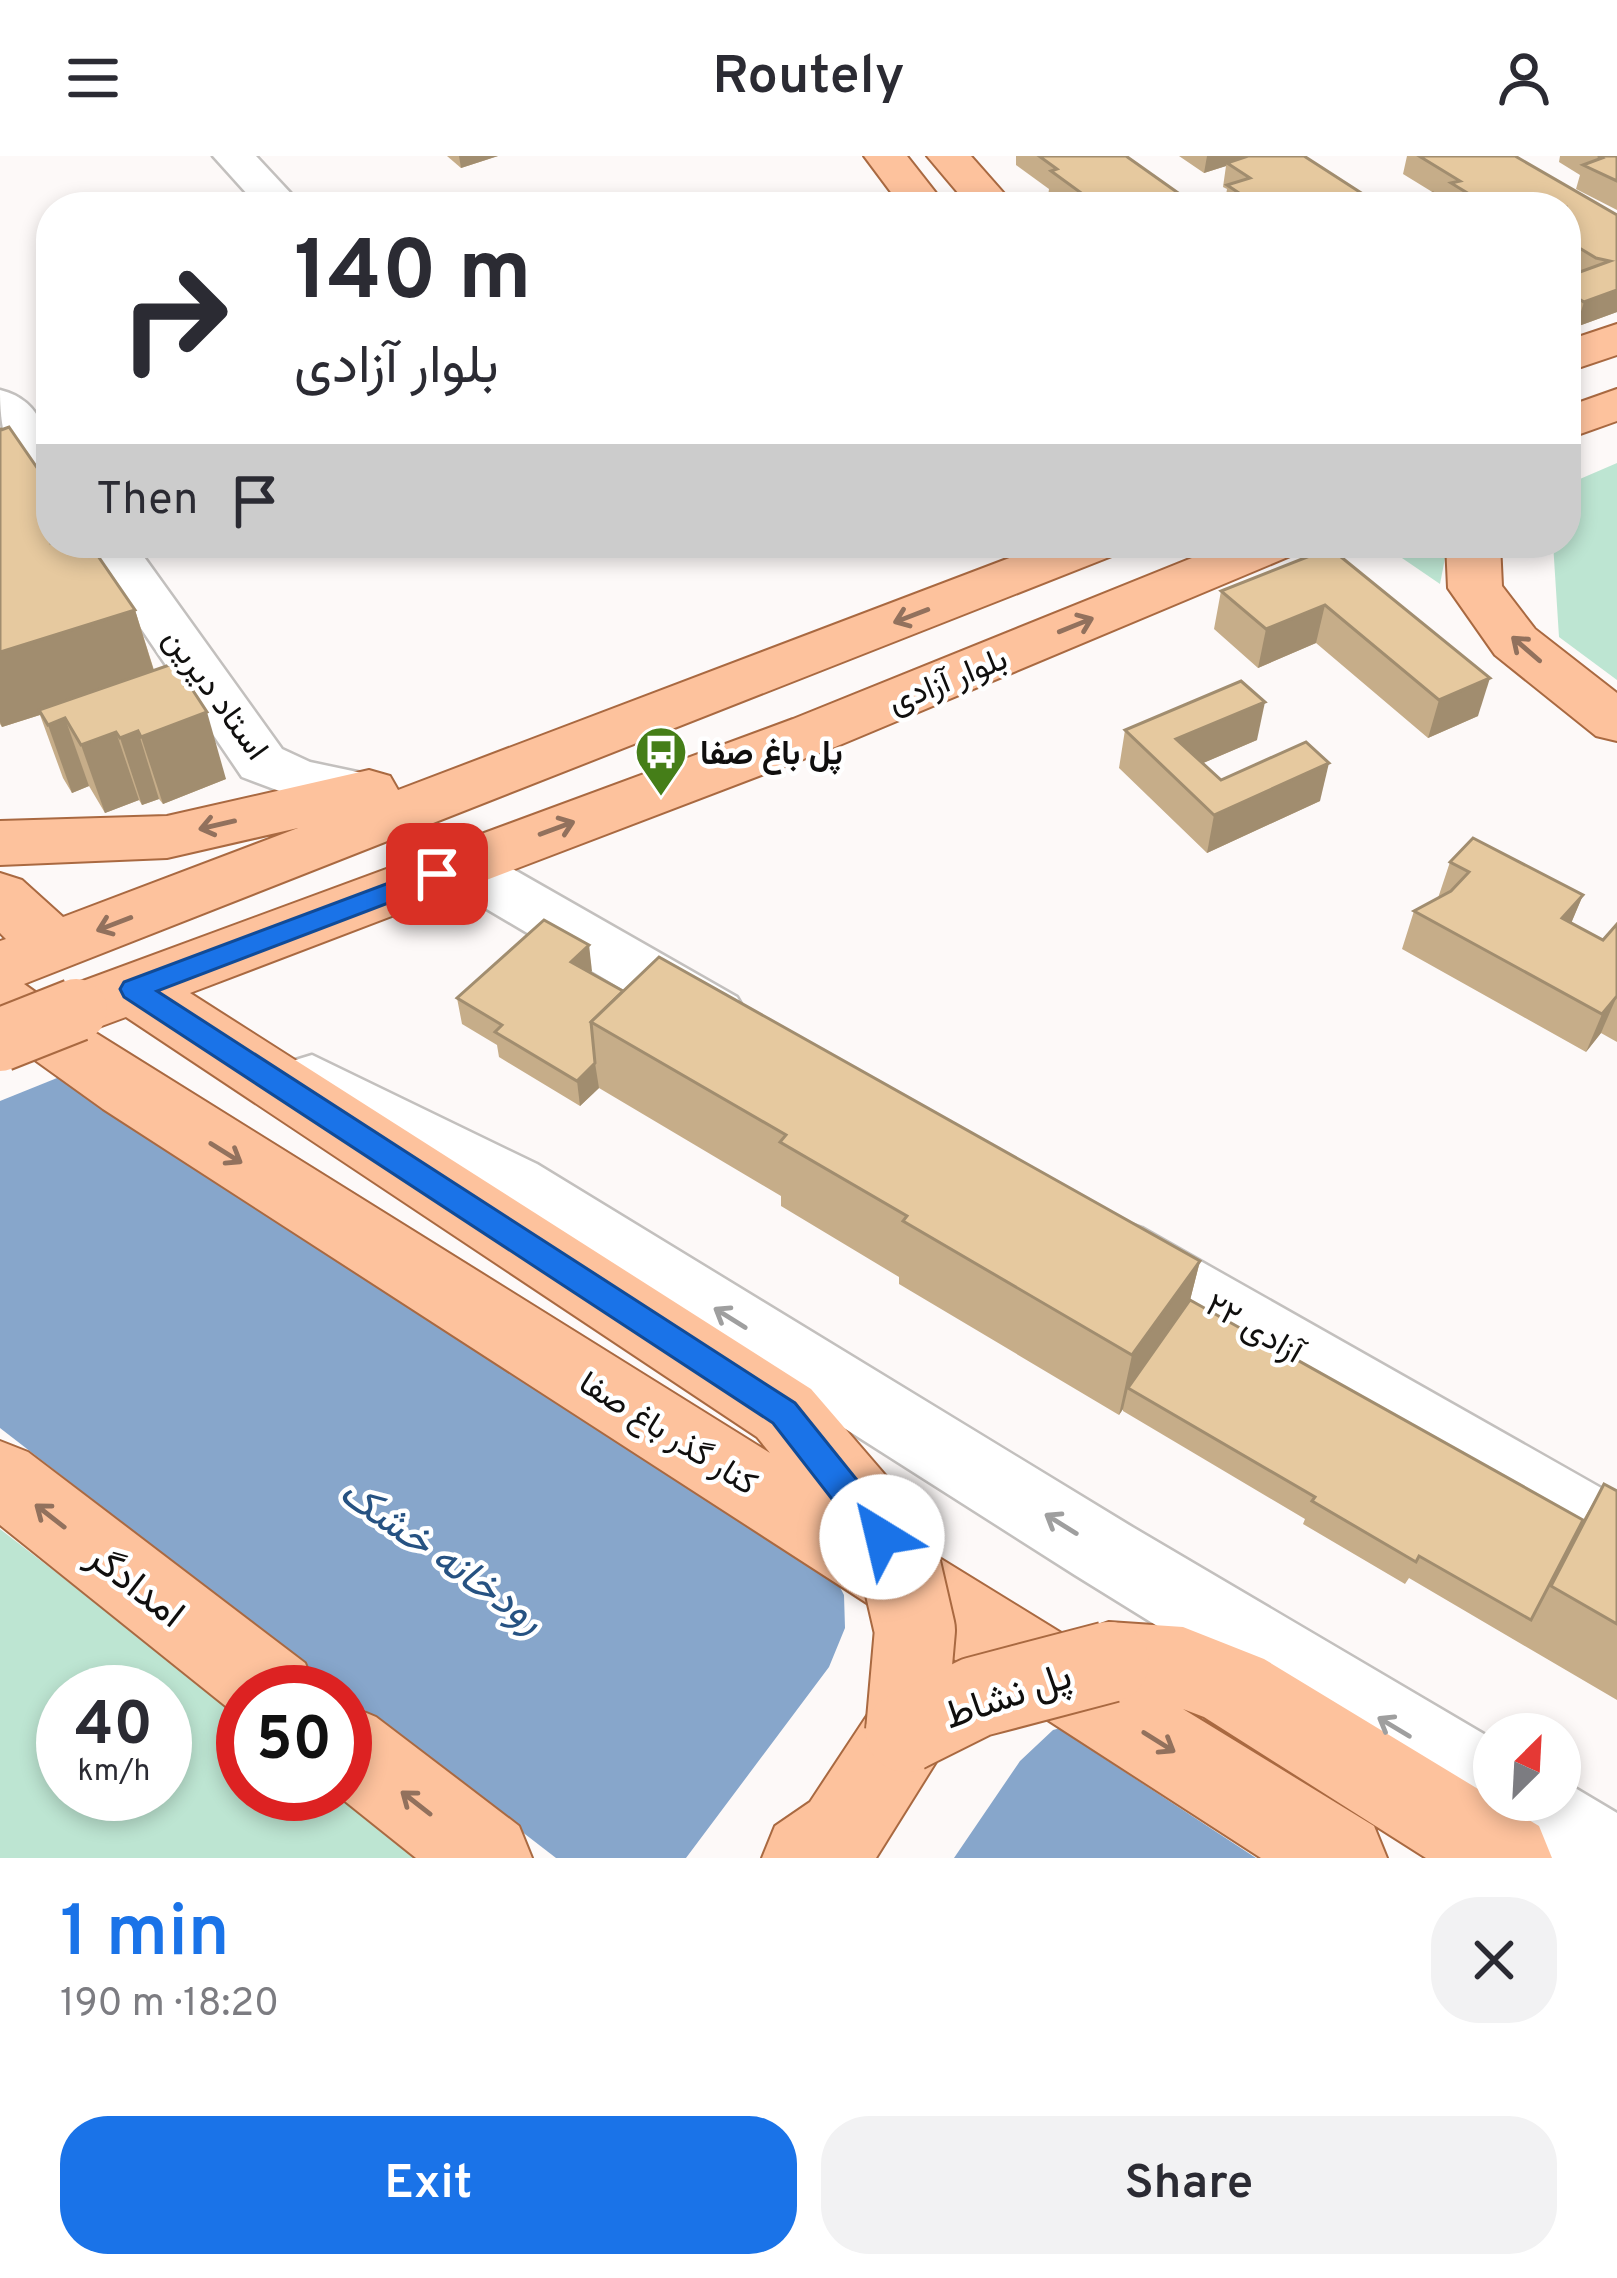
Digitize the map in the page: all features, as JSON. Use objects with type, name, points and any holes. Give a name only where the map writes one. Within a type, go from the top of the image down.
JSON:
[{"type":"main road","points":[[885,156],[913,192]]},
{"type":"main road","points":[[948,156],[980,192]]},
{"type":"main road","points":[[1581,418],[1617,404]]},
{"type":"main road","points":[[16,969],[456,788],[759,675],[1032,558]]},
{"type":"main road","name":"بلوار آزادی","points":[[105,999],[814,734],[1240,558]]},
{"type":"main road","points":[[1474,558],[1475,588],[1515,642],[1617,722]]},
{"type":"main road","points":[[759,675],[814,734]]},
{"type":"main road","points":[[0,843],[167,837],[361,791],[456,788]]},
{"type":"main road","name":"کنار گذر باغ صفا","points":[[0,896],[16,969],[127,1090],[1342,1858]]},
{"type":"main road","points":[[0,1040],[105,999]]},
{"type":"main road","name":"پل نشاط","points":[[105,999],[784,1413],[864,1509],[900,1565],[915,1630],[906,1732],[829,1850]]},
{"type":"main road","name":"امدادگر","points":[[0,1477],[240,1665]]},
{"type":"main road","name":"پل نشاط","points":[[906,1732],[976,1697],[1109,1662],[1183,1668],[1234,1688],[1507,1858]]},
{"type":"main road","points":[[372,1768],[487,1858]]},
{"type":"street","points":[[233,156],[268,192]]},
{"type":"street","points":[[0,404],[36,451]]},
{"type":"street","name":"استاد دیرین","points":[[118,558],[262,763],[298,779],[361,791]]},
{"type":"street","points":[[457,864],[767,1045]]},
{"type":"street","points":[[105,999],[513,1183],[1473,1774]]},
{"type":"street","name":"آزادی ۲۲","points":[[1058,1213],[1617,1537]]},
{"type":"street","points":[[1550,1821],[1611,1858]]},
{"type":"green space","points":[[1617,463],[1617,680],[1559,637],[1554,558],[1581,558],[1581,479]]},
{"type":"green space","points":[[1402,558],[1445,558],[1440,584]]},
{"type":"green space","points":[[0,1529],[176,1665],[36,1665],[36,1821],[192,1821],[192,1678],[216,1696],[216,1821],[372,1821],[372,1817],[425,1858],[0,1858]]},
{"type":"water","name":"رودخانه خشک","points":[[0,1033],[1256,1858],[556,1858],[372,1716],[372,1665],[306,1665],[0,1428]]},
{"type":"pier","points":[[0,1027],[67,1074],[0,1101]]},
{"type":"pier","points":[[830,1568],[1068,1726],[1053,1730],[1020,1761],[954,1858],[686,1858],[829,1667],[845,1628],[844,1595]]},
{"type":"building","points":[[1039,156],[1126,156],[1177,192],[1080,192],[1051,171],[1057,169]]},
{"type":"building","points":[[1248,156],[1304,156],[1360,192],[1238,192],[1227,185],[1250,178],[1227,163]]},
{"type":"building","points":[[1419,156],[1515,156],[1577,192],[1466,192],[1451,183],[1460,181]]},
{"type":"building","points":[[1598,156],[1617,156],[1617,181],[1583,165],[1602,158]]},
{"type":"building","points":[[1581,194],[1617,215],[1617,290],[1584,302],[1581,272],[1610,261],[1581,249]]},
{"type":"building","points":[[9,427],[36,466],[36,558],[99,558],[135,610],[0,652],[1,430]]},
{"type":"building","points":[[1305,558],[1342,558],[1490,678],[1439,700],[1325,605],[1266,629],[1221,591]]},
{"type":"building","points":[[175,663],[207,712],[141,737],[138,731],[120,738],[116,732],[81,745],[65,718],[48,725],[39,710]]},
{"type":"building","points":[[1241,681],[1265,702],[1176,739],[1221,780],[1306,742],[1329,763],[1214,815],[1125,730]]},
{"type":"building","points":[[1473,838],[1583,895],[1562,918],[1603,940],[1617,924],[1617,996],[1602,1014],[1414,911],[1451,891],[1469,872],[1450,862]]},
{"type":"building","points":[[544,920],[589,945],[571,962],[623,991],[591,1022],[595,1063],[577,1081],[495,1032],[502,1025],[457,998]]},
{"type":"building","points":[[659,957],[1200,1261],[1132,1355],[903,1221],[907,1216],[780,1142],[786,1135],[591,1022]]},
{"type":"building","points":[[1190,1300],[1583,1520],[1531,1620],[1419,1556],[1416,1562],[1128,1388]]},
{"type":"building","points":[[1604,1484],[1617,1491],[1617,1624],[1551,1586]]},
{"type":"place","name":"پل باغ صفا","points":[[661,798]]},
{"type":"route","points":[[437,874],[134,989],[784,1413],[882,1537]]}]
